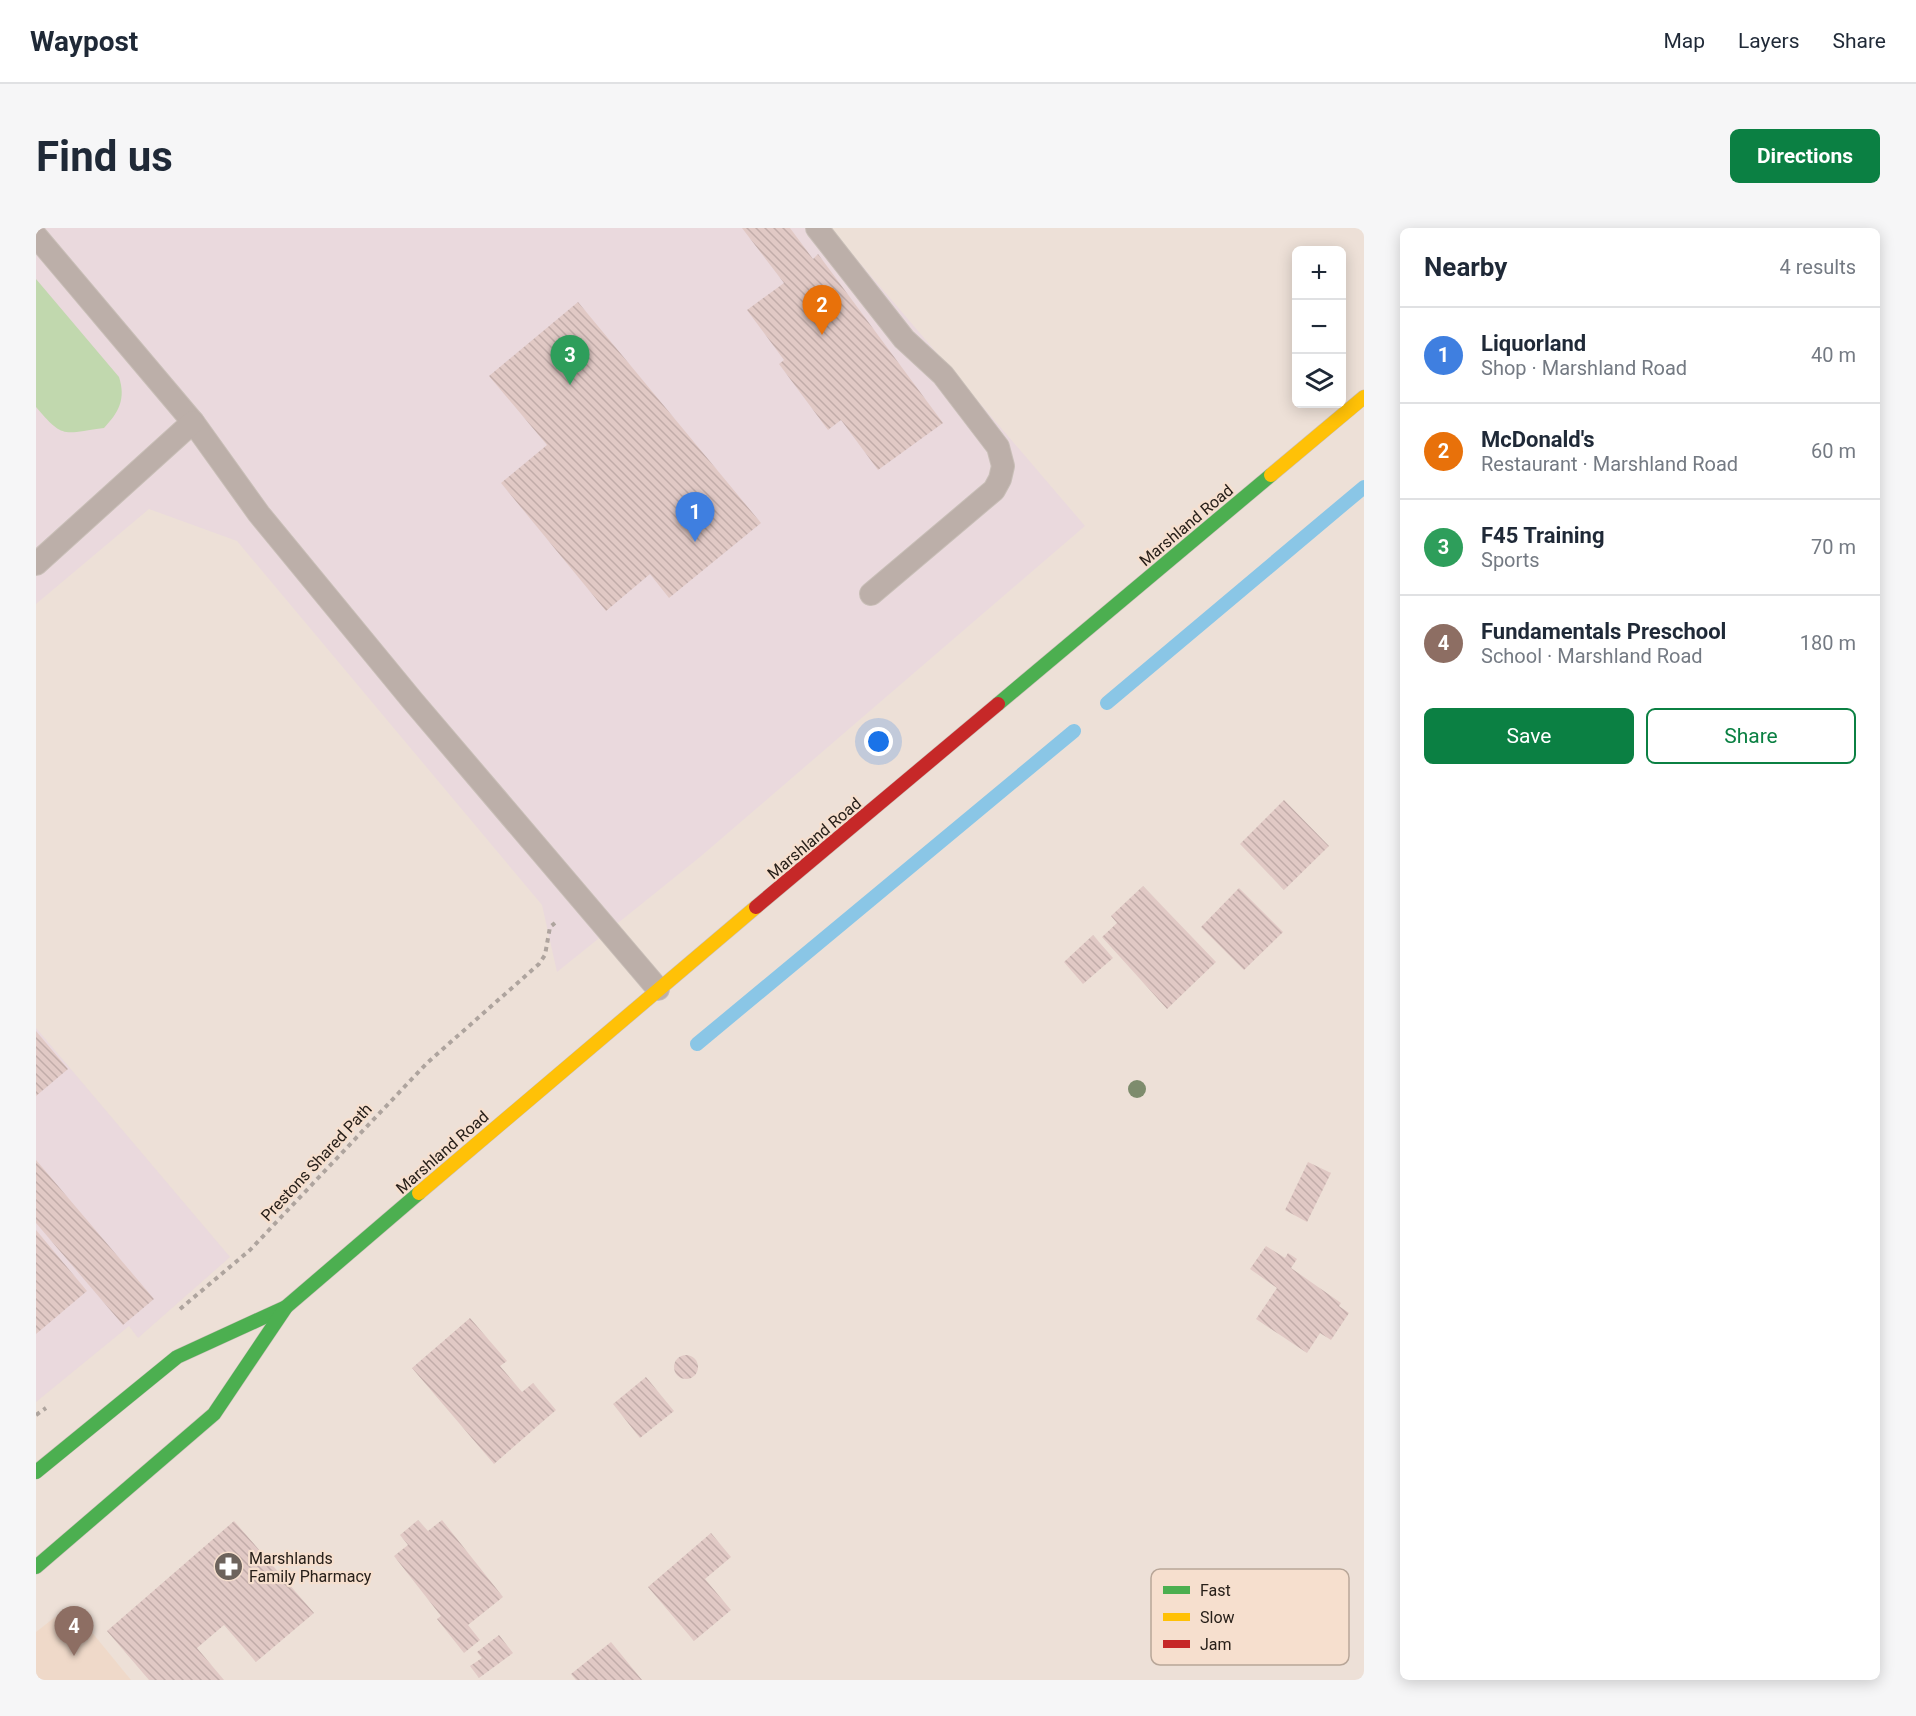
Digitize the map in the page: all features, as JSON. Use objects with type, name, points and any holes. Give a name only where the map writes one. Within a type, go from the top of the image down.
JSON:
[{"type":"main road","name":"Marshland Road","points":[[36,1567],[214,1414],[286,1307],[658,989],[1364,397]]},
{"type":"main road","name":"Marshland Road","points":[[40,1461],[177,1357],[286,1307]]},
{"type":"lane","points":[[817,228],[904,339],[944,375],[998,447],[1003,466],[994,490],[871,594]]},
{"type":"lane","points":[[36,236],[194,422],[259,514],[469,769],[585,901],[658,989]]},
{"type":"lane","points":[[36,564],[194,422]]},
{"type":"path","name":"Prestons Shared Path","points":[[179,1310],[250,1250],[427,1062],[539,964],[545,955],[550,927],[585,901]]},
{"type":"path","points":[[36,1415],[56,1402]]},
{"type":"shaded area","points":[[36,228],[830,228],[1085,526],[700,857],[557,972],[542,905],[237,541],[149,509],[36,604]]},
{"type":"shaded area","points":[[36,1028],[230,1257],[138,1338],[129,1326],[36,1402]]},
{"type":"shaded area","points":[[72,1608],[131,1680],[36,1680],[36,1632],[59,1614]]},
{"type":"green space","points":[[36,279],[119,377],[122,392],[120,405],[104,428],[65,432],[53,425],[36,407]]},
{"type":"building","points":[[742,228],[790,228],[813,259],[818,254],[943,423],[878,470],[841,420],[828,430],[779,364],[784,360],[747,310],[784,283]]},
{"type":"building","points":[[578,302],[761,523],[669,598],[650,574],[606,611],[501,483],[547,445],[489,376]]},
{"type":"building","points":[[1284,800],[1329,846],[1284,890],[1240,844]]},
{"type":"building","points":[[1143,886],[1216,962],[1167,1009],[1102,937],[1117,923],[1111,916]]},
{"type":"building","points":[[1239,888],[1283,932],[1244,970],[1201,927]]},
{"type":"building","points":[[1093,935],[1113,958],[1083,984],[1064,962]]},
{"type":"building","points":[[36,1031],[68,1069],[36,1096]]},
{"type":"building","points":[[36,1160],[154,1299],[123,1325],[36,1223]]},
{"type":"building","points":[[1308,1162],[1331,1173],[1307,1222],[1285,1210]]},
{"type":"building","points":[[36,1230],[87,1291],[36,1334]]},
{"type":"building","points":[[1266,1246],[1285,1258],[1288,1253],[1297,1259],[1291,1268],[1341,1303],[1339,1306],[1349,1313],[1331,1340],[1320,1333],[1307,1353],[1256,1319],[1277,1288],[1250,1269]]},
{"type":"building","points":[[470,1318],[507,1361],[500,1366],[522,1392],[533,1383],[556,1410],[494,1464],[412,1368]]},
{"type":"building","points":[[686,1355],[691,1356],[697,1362],[697,1372],[691,1378],[686,1379],[681,1378],[675,1372],[674,1367],[675,1362],[681,1356]]},
{"type":"building","points":[[646,1377],[674,1411],[640,1438],[613,1404]]},
{"type":"building","points":[[418,1520],[428,1531],[442,1520],[503,1597],[468,1625],[480,1640],[464,1653],[437,1619],[441,1616],[394,1556],[408,1545],[400,1535]]},
{"type":"building","name":"Marshlands Family Pharmacy","points":[[234,1521],[314,1613],[256,1662],[224,1625],[197,1648],[224,1680],[149,1680],[107,1631]]},
{"type":"building","points":[[711,1533],[731,1557],[705,1579],[731,1610],[694,1641],[648,1587]]},
{"type":"building","points":[[499,1635],[513,1653],[479,1678],[470,1666],[482,1658],[477,1652]]},
{"type":"building","points":[[611,1642],[642,1680],[576,1680],[571,1674]]},
{"type":"waterway","points":[[1107,703],[1364,487]]},
{"type":"waterway","points":[[697,1044],[1074,731]]},
{"type":"traffic: fast","points":[[998,704],[1271,475]]},
{"type":"traffic: fast","points":[[36,1567],[214,1414],[286,1307],[419,1193]]},
{"type":"traffic: fast","points":[[36,1472],[177,1357],[286,1307]]},
{"type":"traffic: slow","points":[[1271,475],[1364,397]]},
{"type":"traffic: slow","points":[[419,1193],[756,907]]},
{"type":"traffic: jam","points":[[756,907],[998,704]]},
{"type":"place","name":"McDonald's","points":[[822,335]]},
{"type":"place","name":"F45 Training","points":[[570,385]]},
{"type":"place","name":"Liquorland","points":[[695,542]]},
{"type":"place","name":"Marshlands Family Pharmacy","points":[[228,1567]]},
{"type":"place","name":"Fundamentals Preschool","points":[[74,1656]]}]
